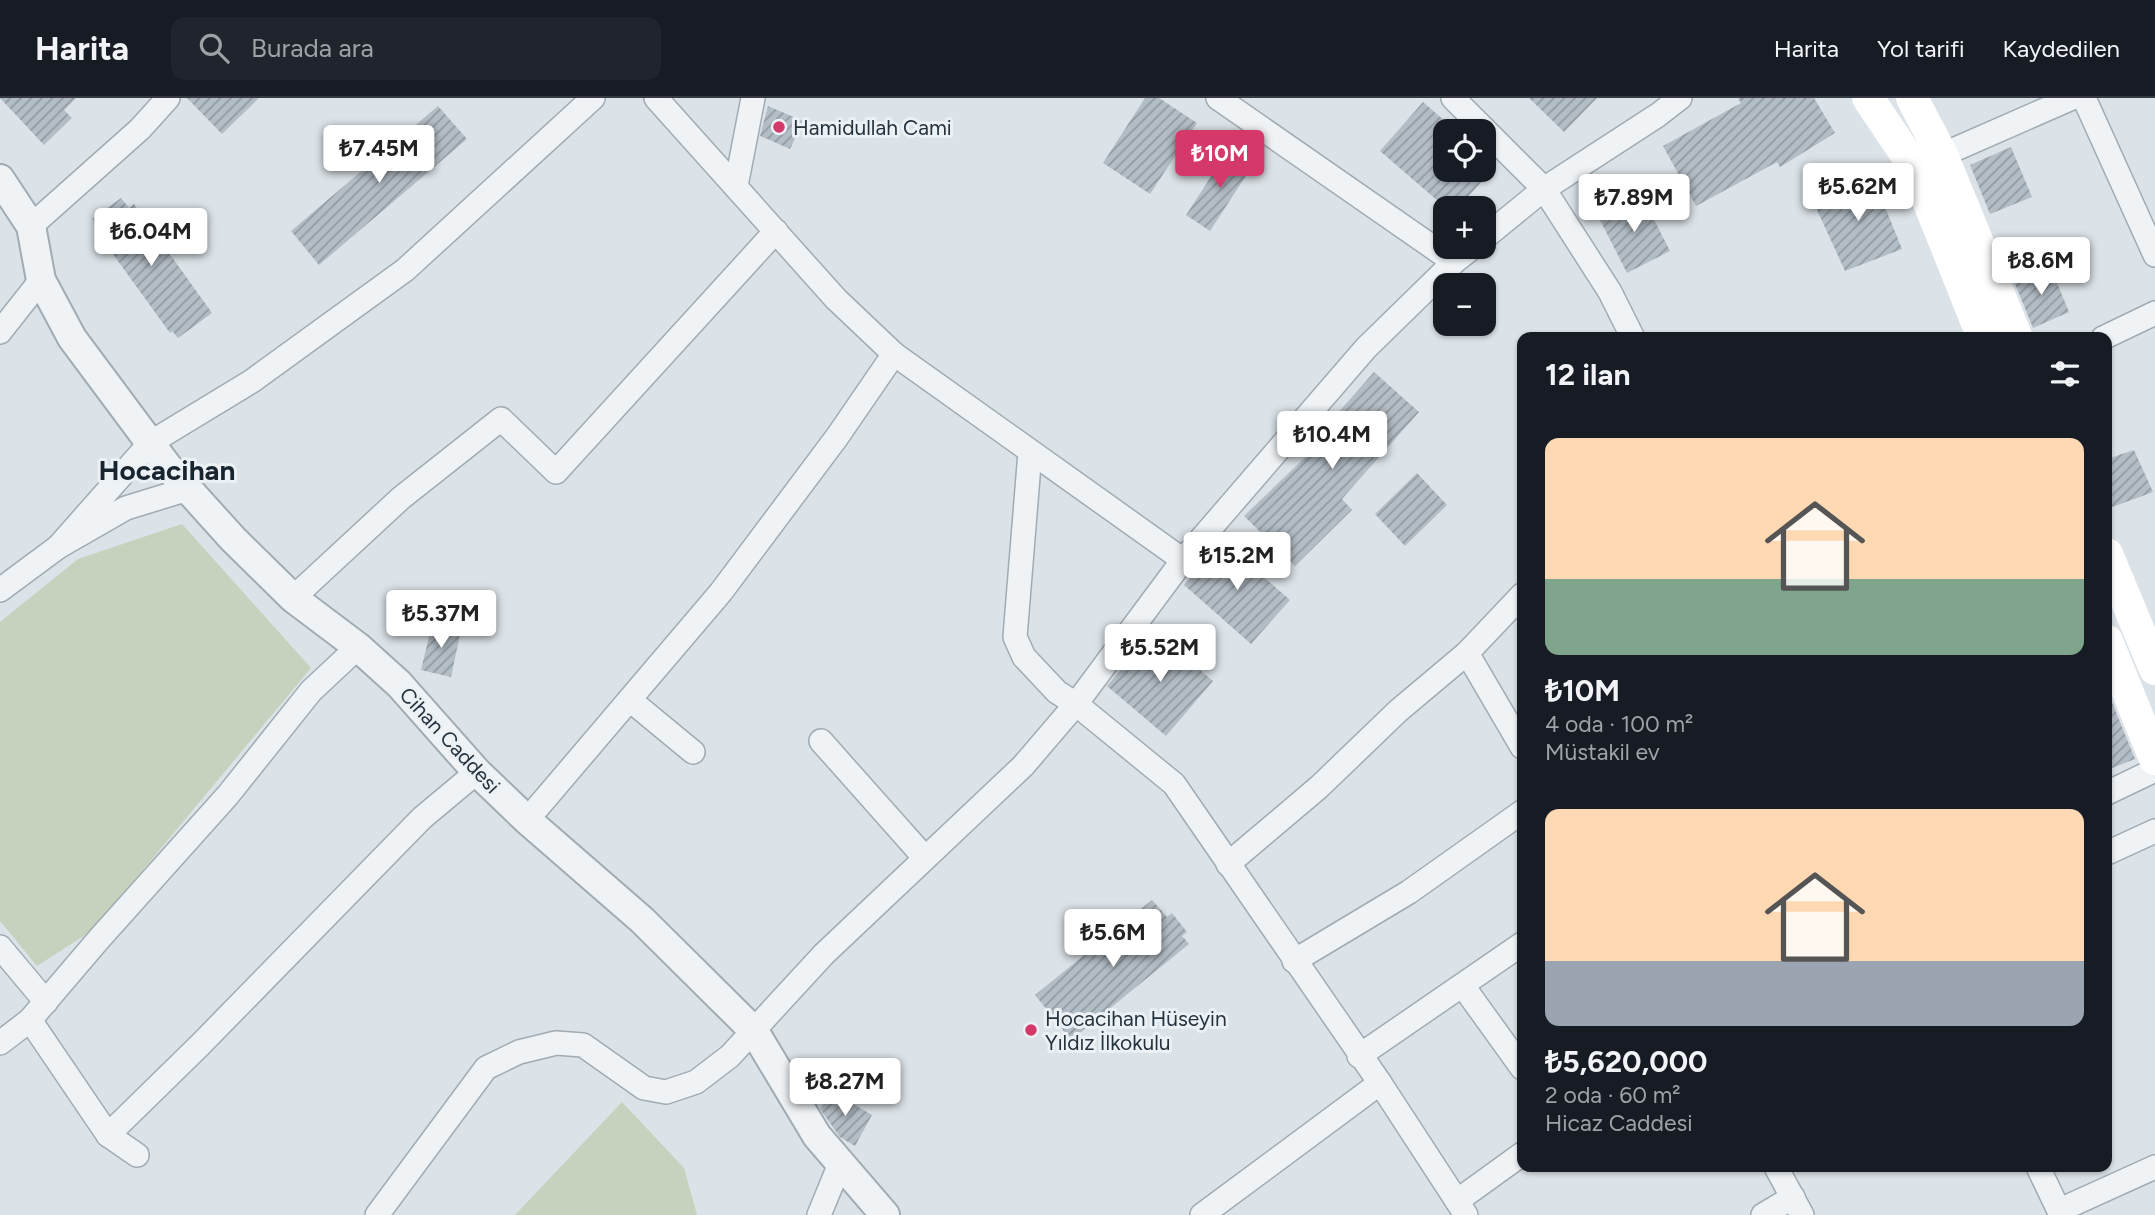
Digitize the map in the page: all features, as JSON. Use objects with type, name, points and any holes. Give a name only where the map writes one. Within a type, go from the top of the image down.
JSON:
[{"type":"main road","points":[[1868,98],[1915,168],[1981,332]]},
{"type":"main road","points":[[1912,98],[1942,155],[2015,332]]},
{"type":"main road","points":[[2112,566],[2155,669]]},
{"type":"main road","points":[[2112,653],[2155,759]]},
{"type":"street","points":[[31,226],[140,130],[168,98]]},
{"type":"street","points":[[58,547],[150,443],[252,382],[405,270],[593,98]]},
{"type":"street","points":[[656,98],[836,299],[894,354],[1183,560]]},
{"type":"street","points":[[736,186],[753,98]]},
{"type":"street","points":[[1218,98],[1454,262]]},
{"type":"street","points":[[1453,98],[1544,189],[1610,292],[1630,332]]},
{"type":"street","points":[[1496,228],[1544,189],[1680,98]]},
{"type":"street","points":[[1942,155],[2072,98]]},
{"type":"street","points":[[2084,98],[2155,255]]},
{"type":"street","name":"Cihan Caddesi","points":[[0,179],[31,226],[41,280],[72,338],[150,443],[188,489],[233,539],[293,598],[358,647],[400,684],[477,772],[527,820],[642,920],[754,1031],[817,1136],[885,1215]]},
{"type":"street","points":[[293,598],[401,498],[501,419],[556,472],[776,231]]},
{"type":"street","points":[[377,1215],[486,1068],[519,1052],[556,1043],[583,1045],[644,1088],[666,1092],[696,1082],[730,1056],[824,954],[1023,765],[1076,704],[1183,560],[1366,348],[1458,259]]},
{"type":"street","points":[[0,332],[41,280]]},
{"type":"street","points":[[2112,334],[2155,313]]},
{"type":"street","points":[[527,820],[721,592],[837,437],[894,354]]},
{"type":"street","points":[[1030,452],[1015,637],[1024,657],[1057,692],[1076,704],[1174,784],[1380,1083],[1461,1208],[1517,1158]]},
{"type":"street","points":[[0,590],[58,547],[126,508],[188,489]]},
{"type":"street","points":[[1228,864],[1319,787],[1398,711],[1467,653],[1517,600]]},
{"type":"street","points":[[0,1042],[30,1020],[228,795],[311,691],[358,647]]},
{"type":"street","points":[[1467,653],[1517,738]]},
{"type":"street","points":[[629,700],[693,752]]},
{"type":"street","points":[[821,741],[925,858]]},
{"type":"street","points":[[2112,791],[2155,770]]},
{"type":"street","points":[[108,1135],[422,818],[477,772]]},
{"type":"street","points":[[1294,961],[1409,892],[1517,816]]},
{"type":"street","points":[[2112,851],[2155,831]]},
{"type":"street","points":[[0,947],[46,1002]]},
{"type":"street","points":[[1359,1056],[1517,948]]},
{"type":"street","points":[[1462,986],[1517,1061]]},
{"type":"street","points":[[30,1020],[108,1135],[137,1155]]},
{"type":"street","points":[[1202,1215],[1380,1083]]},
{"type":"street","points":[[819,1215],[841,1164]]},
{"type":"street","points":[[2040,1172],[2060,1212],[2155,1167]]},
{"type":"street","points":[[1763,1215],[1797,1206],[1779,1172]]},
{"type":"green space","points":[[182,524],[311,668],[93,930],[37,966],[0,921],[0,622],[78,559]]},
{"type":"green space","points":[[622,1102],[684,1168],[697,1215],[515,1215]]},
{"type":"building","points":[[0,98],[76,98],[64,110],[72,118],[44,145]]},
{"type":"building","points":[[187,98],[259,98],[222,134]]},
{"type":"building","points":[[1145,98],[1159,98],[1197,123],[1150,194],[1103,163]]},
{"type":"building","points":[[1529,98],[1597,98],[1564,132]]},
{"type":"building","points":[[1738,98],[1814,98],[1835,133],[1780,167],[1777,162],[1696,206],[1663,146],[1741,103]]},
{"type":"building","points":[[1423,102],[1443,119],[1433,119],[1433,182],[1481,182],[1469,196],[1433,197],[1380,151]]},
{"type":"building","points":[[438,106],[467,139],[319,265],[291,231]]},
{"type":"building","name":"Hamidullah Cami","points":[[768,106],[803,121],[790,149],[760,136]]},
{"type":"building","points":[[2011,147],[2032,197],[1990,214],[1970,165]]},
{"type":"building","points":[[1229,149],[1253,165],[1210,231],[1186,215]]},
{"type":"building","points":[[1872,175],[1902,249],[1845,271],[1812,199]]},
{"type":"building","points":[[1642,196],[1670,251],[1627,273],[1599,218]]},
{"type":"building","points":[[121,198],[129,208],[134,204],[212,313],[178,338],[172,331],[170,333],[94,228],[97,226],[92,219]]},
{"type":"building","points":[[2050,266],[2069,312],[2033,328],[2014,281]]},
{"type":"building","points":[[1374,372],[1419,412],[1342,499],[1352,510],[1295,566],[1244,516],[1318,445],[1313,441]]},
{"type":"building","points":[[2134,450],[2153,492],[2112,507],[2112,457]]},
{"type":"building","points":[[1417,473],[1447,505],[1405,546],[1375,514]]},
{"type":"building","points":[[1223,541],[1290,600],[1251,644],[1184,585]]},
{"type":"building","points":[[432,624],[461,630],[451,677],[421,670]]},
{"type":"building","points":[[1154,631],[1213,681],[1166,736],[1107,686]]},
{"type":"building","points":[[2112,702],[2135,759],[2112,768]]},
{"type":"building","points":[[1152,900],[1167,917],[1172,913],[1187,932],[1182,936],[1189,944],[1071,1040],[1035,995]]},
{"type":"building","points":[[831,1091],[872,1115],[855,1146],[840,1137],[820,1109]]},
{"type":"place","name":"Hamidullah Cami","points":[[779,127]]},
{"type":"place","name":"Hocacihan Hüseyin Yıldız İlkokulu","points":[[1031,1030]]},
{"type":"district","name":"Hocacihan","points":[[167,470]]}]
